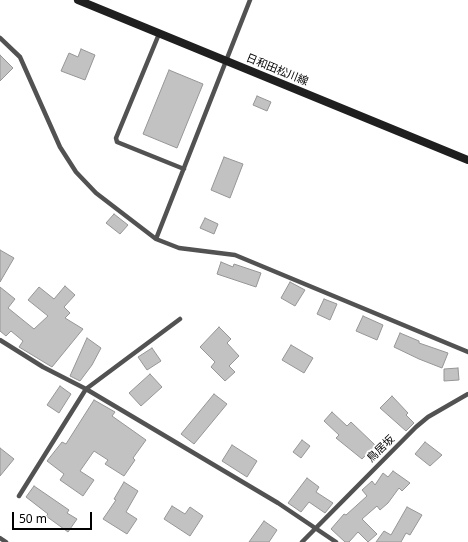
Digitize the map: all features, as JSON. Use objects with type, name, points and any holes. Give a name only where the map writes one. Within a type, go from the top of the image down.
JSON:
[{"type":"main road","name":"日和田松川線","points":[[78,0],[468,160]]},
{"type":"lane","points":[[156,239],[250,0]]},
{"type":"lane","points":[[159,34],[116,138],[117,142],[184,169]]},
{"type":"lane","points":[[0,38],[20,57],[60,147],[76,172],[96,192],[156,239],[179,248],[235,255],[468,352]]},
{"type":"lane","points":[[19,496],[86,388],[180,319]]},
{"type":"lane","points":[[0,340],[45,369],[86,388],[278,503],[316,527],[336,542]]},
{"type":"lane","name":"鳥居坂","points":[[302,542],[416,427],[428,417],[468,394]]},
{"type":"lane","points":[[0,538],[6,542]]},
{"type":"building","points":[[81,49],[95,55],[85,80],[61,71],[69,53],[78,57]]},
{"type":"building","points":[[0,55],[13,68],[0,81]]},
{"type":"building","points":[[169,70],[203,84],[177,148],[143,134]]},
{"type":"building","points":[[257,96],[271,102],[267,111],[253,105]]},
{"type":"building","points":[[224,157],[243,164],[230,198],[211,190]]},
{"type":"building","points":[[114,214],[128,225],[120,234],[106,223]]},
{"type":"building","points":[[205,218],[218,224],[214,234],[200,228]]},
{"type":"building","points":[[0,250],[14,258],[0,282]]},
{"type":"building","points":[[221,262],[233,267],[234,264],[261,273],[256,287],[217,274]]},
{"type":"building","points":[[290,282],[305,290],[295,306],[281,298]]},
{"type":"building","points":[[65,286],[75,295],[64,307],[70,313],[65,318],[83,329],[52,367],[19,347],[23,341],[11,331],[6,336],[0,331],[0,287],[15,299],[8,308],[34,329],[48,316],[28,300],[39,287],[54,299]]},
{"type":"building","points":[[324,299],[337,304],[330,320],[317,314]]},
{"type":"building","points":[[363,316],[383,325],[377,340],[356,331]]},
{"type":"building","points":[[219,327],[231,339],[227,343],[239,356],[229,366],[235,372],[225,381],[211,367],[215,362],[200,347]]},
{"type":"building","points":[[400,333],[419,341],[419,343],[448,353],[442,368],[394,347]]},
{"type":"building","points":[[87,338],[101,348],[92,365],[80,381],[70,376]]},
{"type":"building","points":[[291,345],[313,358],[304,373],[282,360]]},
{"type":"building","points":[[152,348],[161,361],[147,370],[138,357]]},
{"type":"building","points":[[458,368],[459,380],[444,381],[444,369]]},
{"type":"building","points":[[150,374],[162,387],[141,406],[129,393]]},
{"type":"building","points":[[60,386],[71,394],[59,413],[47,405]]},
{"type":"building","points":[[214,394],[227,404],[194,444],[181,434]]},
{"type":"building","points":[[392,396],[408,413],[406,415],[414,423],[406,431],[380,408]]},
{"type":"building","points":[[94,400],[115,412],[112,416],[146,440],[133,458],[135,460],[124,476],[105,464],[108,460],[94,451],[80,471],[94,480],[83,496],[60,480],[64,474],[47,461],[62,442],[66,444]]},
{"type":"building","points":[[332,412],[347,426],[351,422],[375,445],[362,459],[336,438],[339,435],[324,421]]},
{"type":"building","points":[[302,440],[310,446],[301,458],[293,452]]},
{"type":"building","points":[[425,442],[442,455],[430,466],[415,454]]},
{"type":"building","points":[[232,445],[257,461],[247,477],[222,461]]},
{"type":"building","points":[[0,448],[14,459],[0,476]]},
{"type":"building","points":[[393,471],[410,483],[402,491],[399,488],[388,503],[380,510],[377,506],[362,519],[377,534],[368,542],[358,532],[349,542],[345,542],[331,529],[344,514],[346,515],[367,496],[362,490],[372,481],[375,485],[383,473],[388,477]]},
{"type":"building","points":[[307,478],[319,487],[316,492],[333,503],[325,513],[309,502],[301,512],[288,503]]},
{"type":"building","points":[[124,482],[138,491],[126,512],[137,519],[127,534],[103,519],[116,500],[114,499]]},
{"type":"building","points":[[34,486],[69,510],[67,513],[77,519],[68,532],[46,516],[48,514],[26,497]]},
{"type":"building","points":[[172,506],[185,514],[190,507],[203,516],[190,536],[164,519]]},
{"type":"building","points":[[407,507],[422,515],[410,535],[406,533],[401,542],[376,542],[384,531],[391,535]]},
{"type":"building","points":[[264,521],[277,530],[269,542],[249,542]]}]
